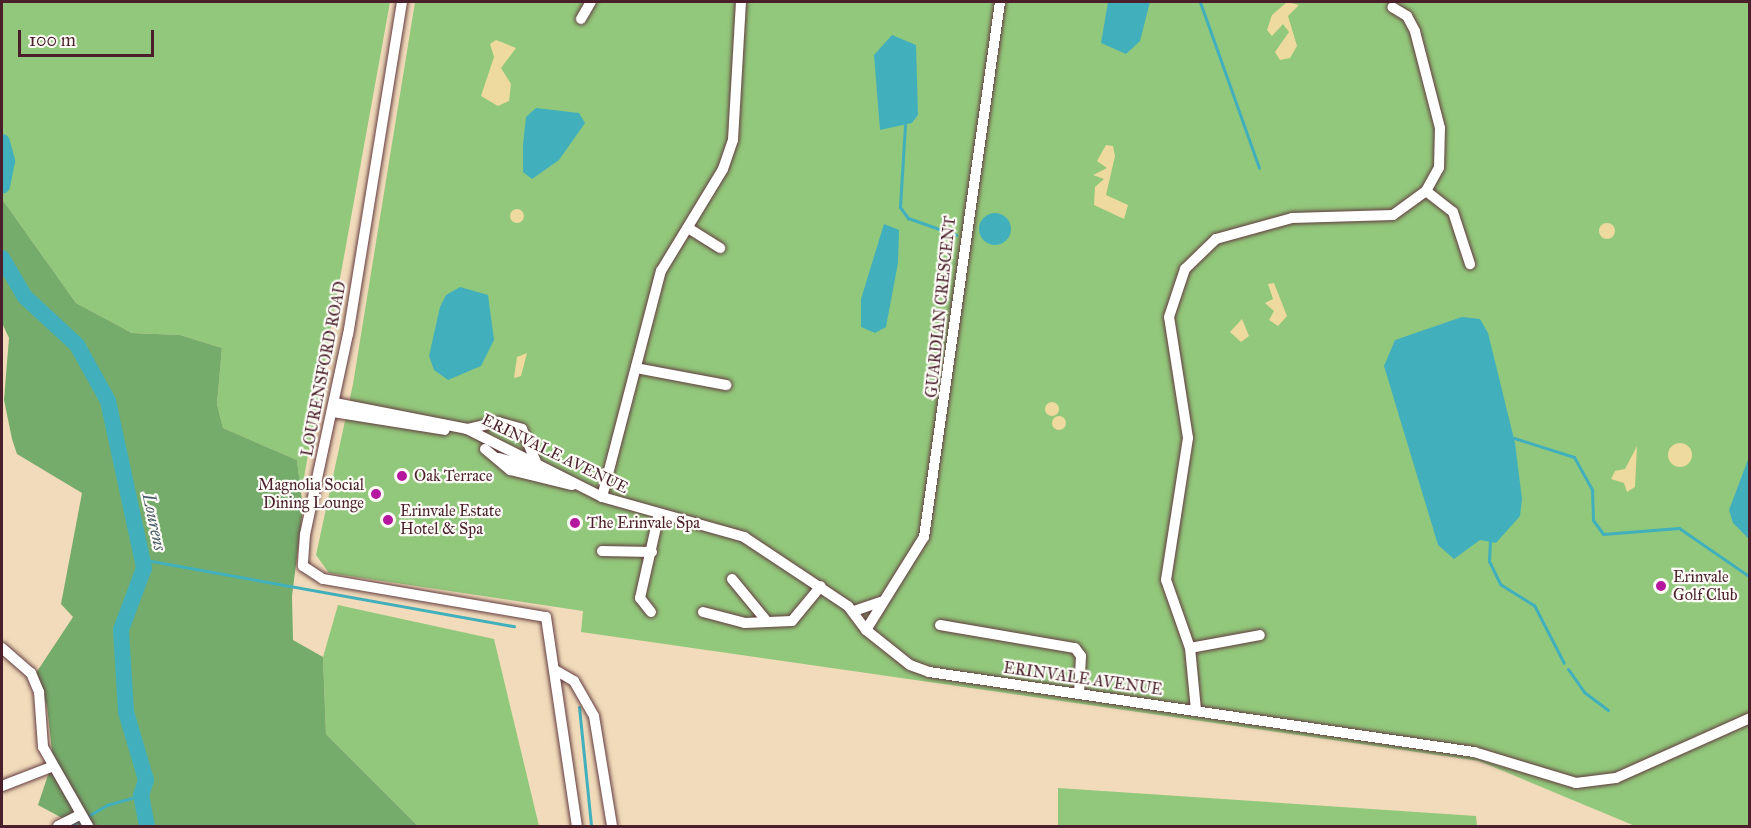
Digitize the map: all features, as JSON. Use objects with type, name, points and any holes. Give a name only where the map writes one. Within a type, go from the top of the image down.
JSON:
[{"type":"street","name":"LOURENSFORD ROAD","points":[[402,2],[334,407],[305,534],[304,569],[323,579],[542,614],[550,622],[577,826]]},
{"type":"street","points":[[581,19],[591,2]]},
{"type":"street","points":[[602,497],[661,271],[723,169],[734,140],[741,2]]},
{"type":"street","name":"GUARDIAN CRESCENT","points":[[866,630],[880,602],[917,554],[924,537],[1000,2]]},
{"type":"street","points":[[1196,710],[1190,648],[1167,580],[1188,438],[1167,326],[1185,269],[1208,243],[1234,232],[1292,218],[1393,215],[1426,191],[1439,168],[1440,128],[1415,31],[1407,16],[1392,7]]},
{"type":"street","points":[[1426,191],[1456,217],[1470,264]]},
{"type":"street","points":[[688,228],[720,248]]},
{"type":"street","points":[[636,368],[726,385]]},
{"type":"street","name":"ERINVALE AVENUE","points":[[334,407],[468,430],[602,497],[744,537],[854,611],[866,630],[918,669],[1474,752],[1576,783],[1616,778],[1749,718]]},
{"type":"street","points":[[536,462],[522,429],[498,422],[468,430],[494,461],[524,476],[581,486]]},
{"type":"street","points":[[485,449],[509,463],[559,474]]},
{"type":"street","points":[[651,612],[640,598],[659,514]]},
{"type":"street","points":[[602,551],[652,552]]},
{"type":"street","points":[[732,579],[765,619]]},
{"type":"street","points":[[703,612],[745,623],[765,619],[795,620],[820,586]]},
{"type":"street","points":[[854,611],[880,602]]},
{"type":"street","points":[[940,625],[1071,646],[1081,656],[1079,694]]},
{"type":"street","points":[[1190,648],[1260,635]]},
{"type":"street","points":[[2,648],[17,657],[39,692],[43,747],[51,767],[68,785],[80,815],[88,826]]},
{"type":"street","points":[[555,670],[574,681],[594,716],[612,826]]},
{"type":"street","points":[[2,786],[51,767]]},
{"type":"street","points":[[58,826],[80,815]]},
{"type":"green space","points":[[2,2],[390,2],[301,494],[297,460],[223,428],[217,404],[222,348],[180,335],[132,333],[76,303],[2,199]]},
{"type":"green space","points":[[415,2],[1749,2],[1749,826],[1635,826],[1479,761],[581,632],[583,611],[329,573],[316,555],[353,384]]},
{"type":"green space","points":[[2,199],[76,303],[132,333],[180,335],[222,348],[217,404],[223,428],[297,460],[303,509],[292,596],[293,640],[323,657],[326,734],[418,826],[77,826],[38,805],[53,760],[47,706],[36,673],[73,617],[61,604],[82,493],[17,454],[12,439],[4,400],[9,338],[2,323]]},
{"type":"green space","points":[[338,605],[494,639],[539,826],[418,826],[326,734],[323,657]]},
{"type":"green space","points":[[1058,788],[1476,816],[1477,826],[1058,826]]},
{"type":"sand","points":[[1287,2],[1299,5],[1288,16],[1297,46],[1290,58],[1280,60],[1275,52],[1289,32],[1283,24],[1272,36],[1267,30],[1272,15]]},
{"type":"sand","points":[[496,40],[516,48],[501,68],[511,84],[509,101],[498,106],[481,96],[494,57],[490,44]]},
{"type":"sand","points":[[1106,145],[1113,146],[1115,156],[1106,195],[1128,205],[1124,219],[1094,205],[1095,187],[1104,179],[1093,175],[1107,168],[1097,161]]},
{"type":"sand","points":[[514,209],[520,209],[524,216],[520,223],[514,223],[510,219],[510,213]]},
{"type":"sand","points":[[1604,223],[1610,223],[1615,231],[1613,237],[1604,239],[1599,234],[1599,228]]},
{"type":"sand","points":[[1274,283],[1287,316],[1278,326],[1269,320],[1274,311],[1265,303],[1273,299],[1268,284]]},
{"type":"sand","points":[[1242,319],[1249,336],[1241,342],[1230,332]]},
{"type":"sand","points":[[527,353],[521,376],[514,378],[517,357]]},
{"type":"sand","points":[[1052,402],[1057,404],[1059,409],[1057,414],[1052,416],[1047,414],[1045,409],[1047,404]]},
{"type":"sand","points":[[1059,416],[1064,418],[1066,423],[1064,428],[1059,430],[1054,428],[1052,423],[1054,418]]},
{"type":"sand","points":[[1680,443],[1688,447],[1692,455],[1688,463],[1680,467],[1672,463],[1668,455],[1672,447]]},
{"type":"sand","points":[[1637,446],[1635,487],[1627,492],[1624,483],[1611,479],[1615,471],[1625,469]]},
{"type":"water","points":[[1108,2],[1150,2],[1140,41],[1126,54],[1101,43]]},
{"type":"water","points":[[892,35],[916,45],[918,115],[912,123],[880,130],[874,55]]},
{"type":"water","points":[[536,108],[579,113],[585,123],[559,160],[532,179],[523,172],[523,145],[526,117]]},
{"type":"water","points":[[995,213],[1006,218],[1011,229],[1006,240],[995,245],[984,240],[979,229],[984,218]]},
{"type":"water","points":[[884,224],[899,230],[898,263],[886,327],[875,333],[861,327],[861,299]]},
{"type":"water","points":[[460,287],[488,295],[494,340],[481,366],[448,380],[434,370],[429,356],[440,307],[446,295]]},
{"type":"water","points":[[1462,317],[1480,319],[1488,333],[1515,443],[1522,499],[1520,516],[1496,543],[1480,540],[1454,559],[1438,545],[1384,366],[1395,340]]},
{"type":"water","points":[[1749,457],[1749,539],[1733,523],[1729,510]]},
{"type":"waterway","points":[[1200,2],[1259,168]]},
{"type":"waterway","points":[[905,125],[900,207],[908,218],[956,235]]},
{"type":"waterway","name":"Lourens","points":[[2,142],[7,161],[2,186]]},
{"type":"waterway","name":"Lourens","points":[[2,258],[25,297],[77,345],[108,401],[144,568],[121,630],[126,712],[146,780],[141,795],[147,826]]},
{"type":"waterway","points":[[1514,438],[1574,457],[1592,490],[1593,520],[1603,534],[1679,528],[1750,577]]},
{"type":"waterway","points":[[1490,541],[1489,561],[1500,584],[1534,605],[1564,663]]},
{"type":"waterway","points":[[140,559],[514,626]]},
{"type":"waterway","points":[[1568,669],[1584,692],[1608,710]]},
{"type":"waterway","points":[[579,707],[591,826]]},
{"type":"waterway","points":[[71,826],[107,805],[141,795]]},
{"type":"place","name":"Oak Terrace","points":[[402,476]]},
{"type":"place","name":"Magnolia Social Dining Lounge","points":[[376,494]]},
{"type":"place","name":"Erinvale Estate Hotel & Spa","points":[[388,520]]},
{"type":"place","name":"The Erinvale Spa","points":[[575,523]]},
{"type":"place","name":"Erinvale Golf Club","points":[[1661,586]]}]
